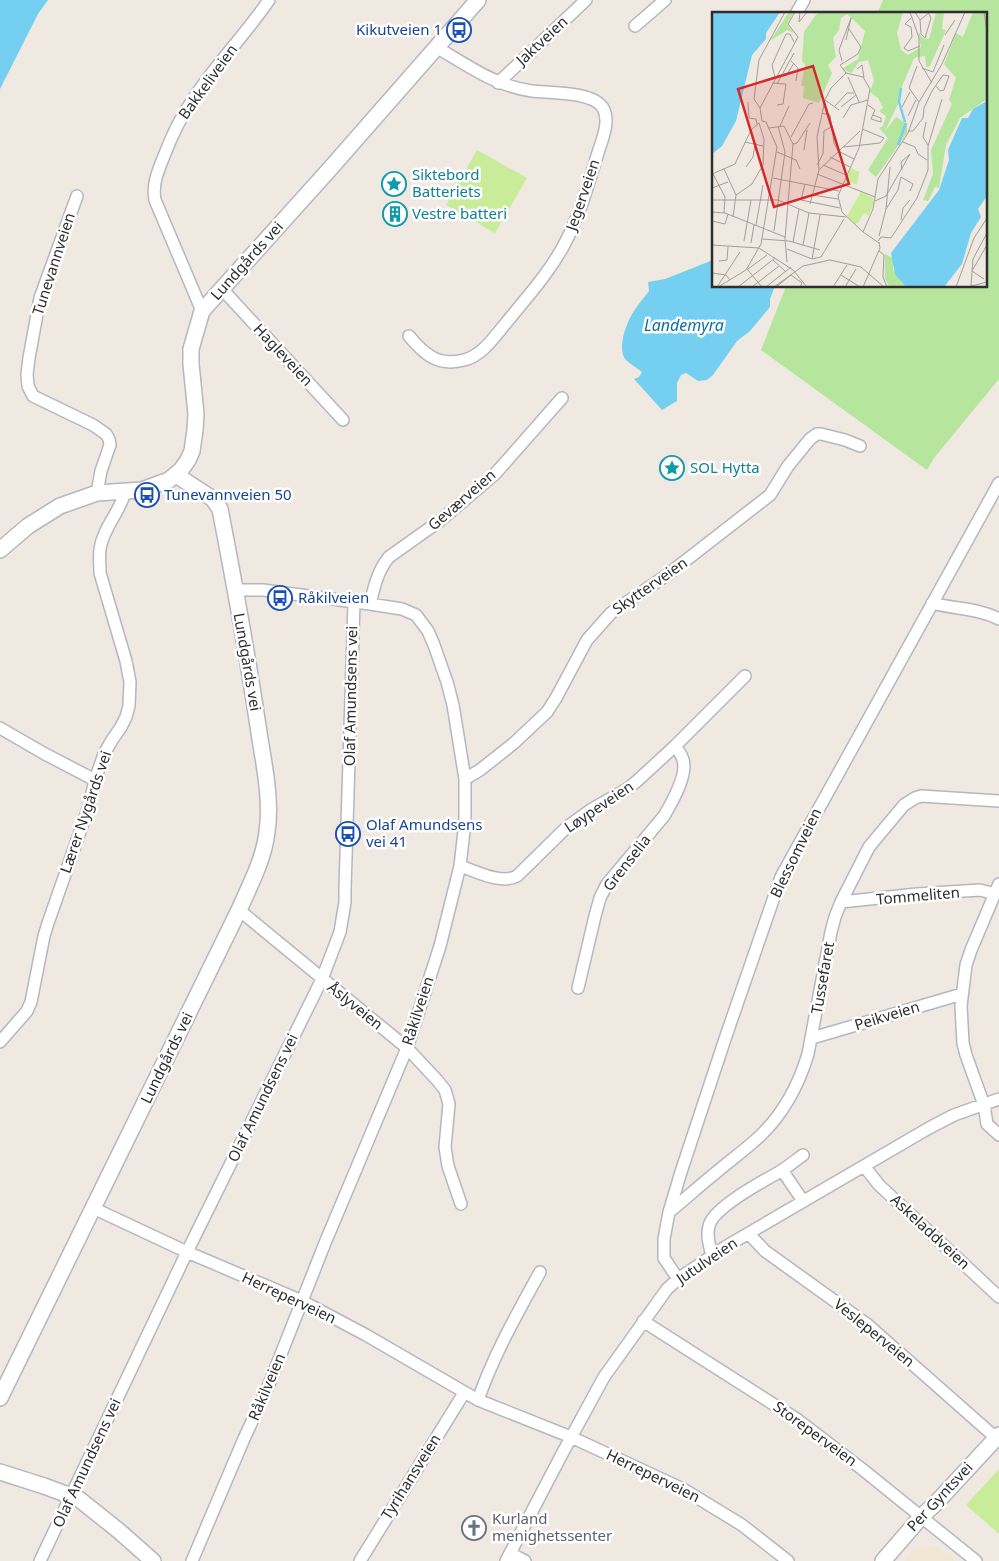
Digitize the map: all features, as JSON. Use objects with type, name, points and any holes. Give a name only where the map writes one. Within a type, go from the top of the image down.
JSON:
[{"type":"street","name":"Bakkeliveien","points":[[202,311],[155,200],[153,188],[172,136],[182,117],[195,96],[269,0]]},
{"type":"street","name":"Lundgårds vei","points":[[0,1398],[239,910],[257,869],[267,833],[268,791],[255,704],[220,509],[213,500],[176,475],[188,460],[194,442],[196,414],[191,349],[202,311],[478,0]]},
{"type":"street","name":"Jaktveien","points":[[498,82],[586,0]]},
{"type":"street","points":[[636,26],[665,0]]},
{"type":"street","points":[[797,12],[804,0]]},
{"type":"street","name":"Jegerveien","points":[[409,336],[429,357],[445,362],[464,360],[480,351],[521,305],[550,267],[566,241],[578,216],[603,135],[606,119],[603,109],[597,103],[579,95],[532,91],[498,82],[476,72],[436,47]]},
{"type":"street","name":"Tunevannveien","points":[[77,196],[40,298],[27,374],[28,386],[33,396],[93,425],[106,434],[109,439],[110,445],[101,471],[97,493]]},
{"type":"street","name":"Hagleveien","points":[[222,289],[343,420]]},
{"type":"street","name":"Geværveien","points":[[370,604],[378,575],[389,557],[441,520],[495,474],[562,398]]},
{"type":"street","name":"Skytterveien","points":[[465,779],[497,757],[547,712],[586,640],[611,613],[667,575],[770,495],[788,466],[810,439],[817,434],[821,434],[860,446]]},
{"type":"street","points":[[0,550],[28,526],[60,506],[97,493],[142,490],[161,484],[176,475]]},
{"type":"street","name":"Blessomveien","points":[[678,1279],[664,1258],[664,1239],[669,1212],[781,877],[999,483]]},
{"type":"street","name":"Lærer Nygårds vei","points":[[0,1042],[27,1011],[31,1002],[44,936],[89,806],[104,754],[121,727],[129,706],[130,682],[126,661],[100,573],[99,560],[100,548],[104,537],[125,492]]},
{"type":"street","name":"Råkilveien","points":[[192,1561],[270,1382],[406,1048],[440,946],[460,866],[465,822],[465,779],[453,706],[434,644],[428,631],[416,615],[402,609],[370,604],[262,590],[235,590]]},
{"type":"street","name":"Olaf Amundsens vei","points":[[40,1561],[187,1252],[322,978],[340,932],[345,902],[354,602]]},
{"type":"street","points":[[932,603],[950,608],[968,609],[999,619]]},
{"type":"street","name":"Løypeveien","points":[[460,866],[507,880],[513,878],[527,868],[567,827],[592,809],[628,789],[675,746],[745,676]]},
{"type":"street","points":[[0,728],[96,780]]},
{"type":"street","name":"Grenselia","points":[[578,988],[600,898],[607,884],[664,816],[682,778],[683,758],[675,746]]},
{"type":"street","name":"Tussefaret","points":[[669,1212],[761,1136],[774,1122],[786,1104],[801,1075],[808,1054],[831,932],[841,902],[869,847],[892,818],[909,801],[927,796],[999,801]]},
{"type":"street","points":[[997,889],[966,965],[961,1006],[963,1043],[966,1055],[984,1105],[987,1124],[999,1135]]},
{"type":"street","name":"Tommeliten","points":[[841,902],[917,894],[997,889]]},
{"type":"street","name":"Åslyveien","points":[[239,910],[406,1048],[437,1080],[448,1097],[449,1116],[445,1147],[448,1166],[461,1204]]},
{"type":"street","name":"Peikveien","points":[[812,1038],[962,994]]},
{"type":"street","name":"Jutulveien","points":[[508,1557],[604,1378],[658,1300],[678,1279],[712,1256],[803,1201],[929,1128],[954,1115],[999,1098]]},
{"type":"street","points":[[712,1256],[708,1228],[714,1216],[724,1206],[803,1155]]},
{"type":"street","name":"Askeladdveien","points":[[864,1166],[879,1184],[999,1297]]},
{"type":"street","points":[[782,1170],[803,1201]]},
{"type":"street","name":"Herreperveien","points":[[93,1208],[187,1252],[302,1301],[366,1335],[478,1400],[571,1437],[683,1489],[742,1526],[788,1561]]},
{"type":"street","name":"Vesleperveien","points":[[749,1234],[765,1251],[874,1330],[997,1436]]},
{"type":"street","points":[[478,1400],[488,1371],[499,1348],[540,1272]]},
{"type":"street","name":"Storeperveien","points":[[643,1321],[798,1420],[976,1561]]},
{"type":"street","name":"Tyrihansveien","points":[[360,1561],[464,1393]]},
{"type":"street","name":"Per Gyntsvei","points":[[882,1561],[997,1436]]},
{"type":"street","points":[[0,1472],[79,1499],[153,1561]]},
{"type":"street","points":[[508,1557],[525,1561]]},
{"type":"shaded area","points":[[937,1547],[955,1561],[905,1561],[916,1548]]},
{"type":"green space","points":[[883,0],[999,0],[999,379],[934,458],[927,470],[761,350],[785,288],[986,288],[986,12],[878,12]]},
{"type":"green space","points":[[477,150],[527,178],[495,233],[446,205]]},
{"type":"green space","points":[[999,1469],[999,1534],[966,1505]]},
{"type":"water","points":[[0,0],[48,0],[38,14],[0,89]]},
{"type":"water","name":"Landemyra","points":[[712,260],[712,288],[774,288],[770,299],[770,307],[750,331],[737,341],[713,375],[707,380],[698,381],[686,373],[681,375],[677,383],[677,401],[662,410],[634,379],[639,377],[642,372],[626,360],[623,355],[622,342],[631,316],[649,291],[648,282],[665,279]]},
{"type":"place","name":"Kikutveien 1","points":[[459,30]]},
{"type":"place","name":"Siktebord Batteriets","points":[[394,184]]},
{"type":"place","name":"Vestre batteri","points":[[395,214]]},
{"type":"place","name":"SOL Hytta","points":[[672,468]]},
{"type":"place","name":"Tunevannveien 50","points":[[147,495]]},
{"type":"place","name":"Råkilveien","points":[[280,598]]},
{"type":"place","name":"Olaf Amundsens vei 41","points":[[348,834]]},
{"type":"place","name":"Kurland menighetssenter","points":[[474,1528]]}]
